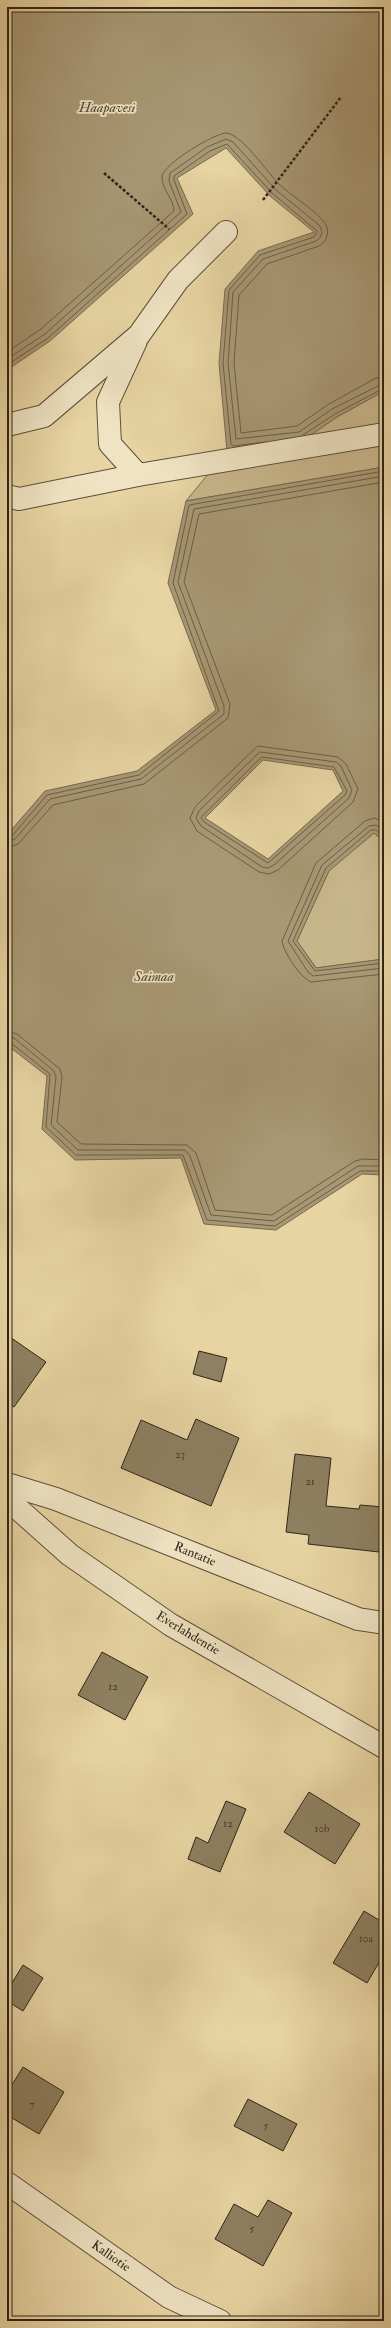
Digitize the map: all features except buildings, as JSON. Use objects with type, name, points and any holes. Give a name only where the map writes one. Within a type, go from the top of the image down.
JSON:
[{"type":"street","points":[[138,475],[110,444],[108,402],[139,335],[178,280],[226,232]]},
{"type":"street","points":[[7,425],[44,416],[139,335]]},
{"type":"street","points":[[7,496],[19,499],[138,475],[384,434]]},
{"type":"street","name":"Rantatie","points":[[7,1484],[56,1499],[358,1619],[384,1623]]},
{"type":"street","name":"Everlahdentie","points":[[7,1499],[70,1555],[171,1625],[384,1747]]},
{"type":"street","name":"Kalliotie","points":[[7,2183],[169,2297],[220,2321]]},
{"type":"path","points":[[263,200],[341,97]]},
{"type":"path","points":[[104,172],[169,229]]},
{"type":"shaded area","points":[[384,391],[384,467],[186,501],[227,451],[302,441],[337,417]]},
{"type":"shaded area","points":[[374,833],[384,841],[384,959],[316,968],[297,941],[329,870]]},
{"type":"water","name":"Haapavesi","points":[[7,7],[384,7],[384,391],[337,417],[302,441],[227,451],[219,363],[225,289],[258,251],[314,232],[270,196],[226,148],[177,178],[193,214],[50,341],[7,370]]},
{"type":"water","name":"Saimaa","points":[[384,467],[384,841],[374,833],[329,871],[297,941],[316,968],[384,959],[384,1175],[362,1174],[276,1230],[204,1224],[181,1158],[75,1160],[42,1129],[47,1076],[7,1045],[7,835],[45,791],[137,771],[216,710],[168,583],[186,501]],"holes":[[[263,760],[333,770],[343,791],[268,859],[205,818]]]}]
